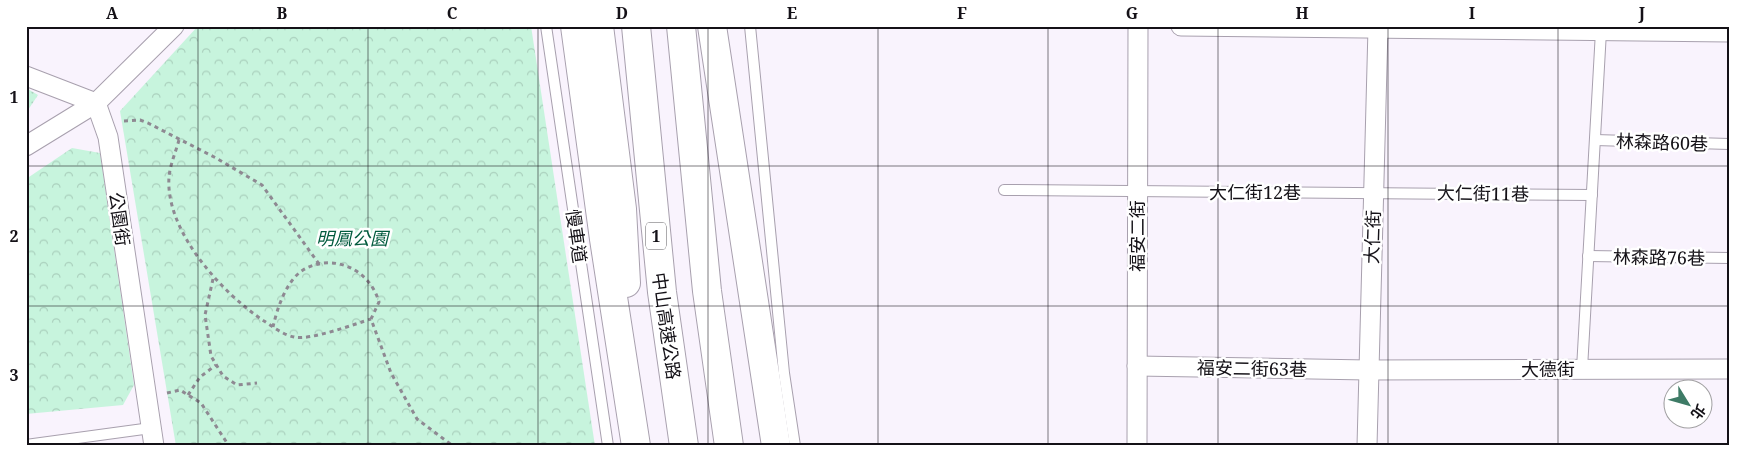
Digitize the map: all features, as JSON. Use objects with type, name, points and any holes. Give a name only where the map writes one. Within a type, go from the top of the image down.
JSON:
[{"type":"highway","points":[[575,26],[636,446]]},
{"type":"highway","points":[[599,26],[622,209],[629,397]]},
{"type":"highway","name":"中山高速公路","points":[[636,26],[662,292],[684,446]]},
{"type":"highway","points":[[682,26],[707,291],[729,446]]},
{"type":"highway","points":[[712,26],[721,75],[776,446]]},
{"type":"highway","points":[[718,26],[721,75]]},
{"type":"street","points":[[26,146],[96,103],[174,26]]},
{"type":"street","name":"福安二街","points":[[1137,446],[1138,26]]},
{"type":"street","points":[[1181,26],[1729,32]]},
{"type":"street","name":"大仁街","points":[[1367,446],[1378,28]]},
{"type":"street","points":[[26,76],[96,103]]},
{"type":"street","name":"公園街","points":[[96,103],[108,137],[153,437]]},
{"type":"street","name":"福安二街63巷","points":[[1137,366],[1368,370]]},
{"type":"street","name":"大德街","points":[[1368,370],[1729,369]]},
{"type":"lane","name":"慢車道","points":[[546,26],[608,446]]},
{"type":"lane","points":[[750,26],[784,373],[794,446]]},
{"type":"lane","points":[[1582,369],[1602,31]]},
{"type":"lane","name":"林森路60巷","points":[[1595,140],[1729,144]]},
{"type":"lane","name":"大仁街12巷","points":[[1004,190],[1373,192]]},
{"type":"lane","name":"大仁街11巷","points":[[1373,192],[1592,195]]},
{"type":"lane","name":"林森路76巷","points":[[1588,256],[1729,258]]},
{"type":"lane","points":[[26,445],[153,437]]},
{"type":"path","points":[[103,122],[140,120],[216,158],[262,185],[319,264]]},
{"type":"path","points":[[179,140],[169,176],[172,208],[187,239],[213,278],[241,306],[273,327],[295,338],[329,332],[371,319]]},
{"type":"path","points":[[273,327],[281,300],[302,271],[319,264],[345,265],[365,276],[375,290],[379,302],[371,319],[391,373],[417,419],[453,446]]},
{"type":"path","points":[[213,278],[205,315],[211,356],[223,376],[237,385],[257,382]]},
{"type":"path","points":[[188,395],[200,377],[216,365]]},
{"type":"path","points":[[147,397],[180,390],[201,403],[229,446]]},
{"type":"green space","name":"明鳳公園","points":[[198,26],[531,26],[595,446],[176,446],[120,111]]},
{"type":"green space","points":[[26,88],[38,95],[26,113]]},
{"type":"green space","points":[[72,148],[100,153],[134,385],[123,405],[26,414],[26,179]]}]
